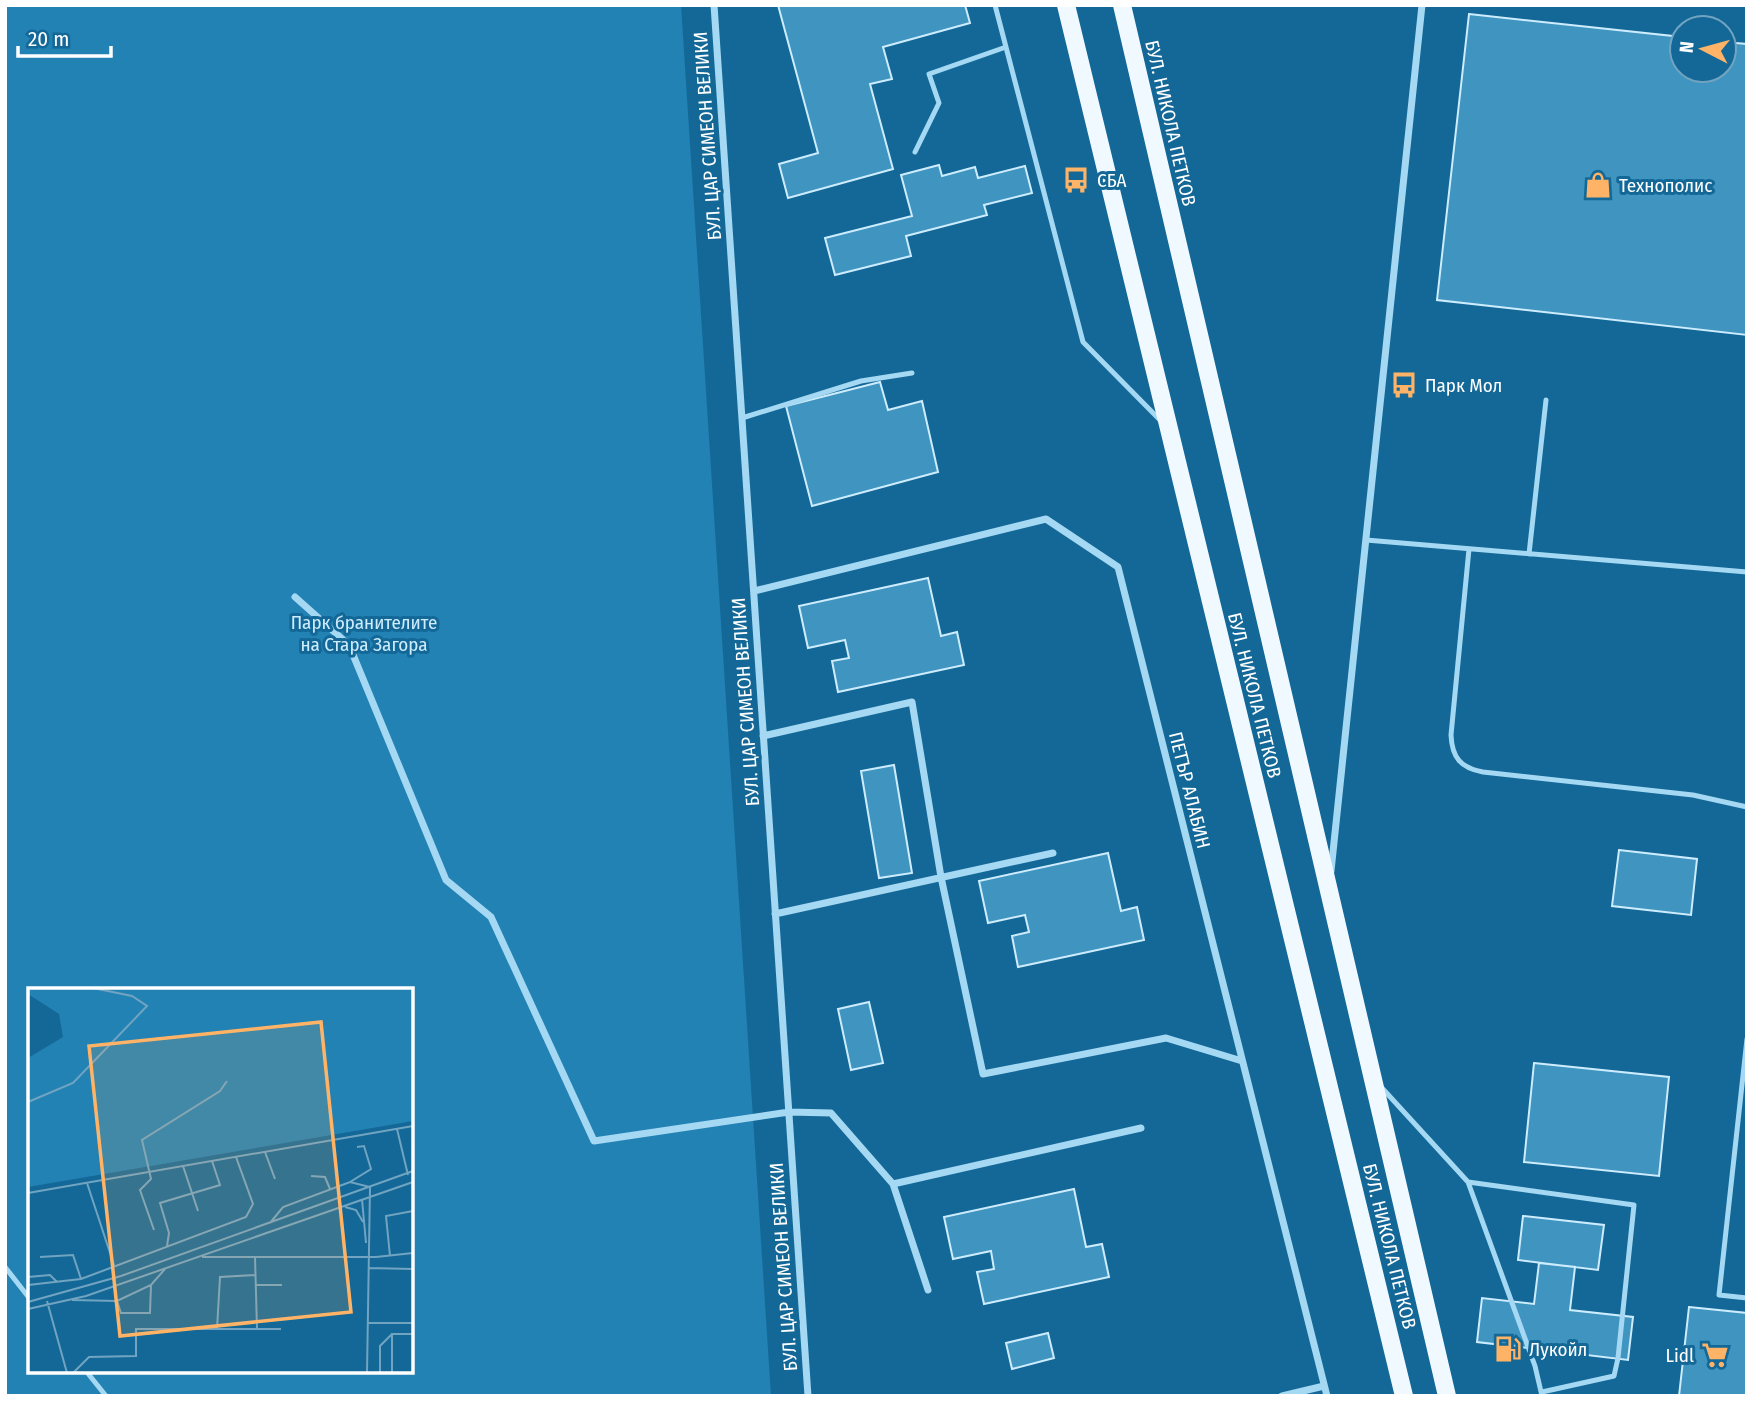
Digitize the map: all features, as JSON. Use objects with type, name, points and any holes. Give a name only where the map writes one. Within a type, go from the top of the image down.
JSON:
[{"type":"main road","name":"БУЛ. НИКОЛА ПЕТКОВ","points":[[1066,5],[1404,1396]]},
{"type":"main road","name":"БУЛ. НИКОЛА ПЕТКОВ","points":[[1122,5],[1447,1396]]},
{"type":"street","name":"БУЛ. ЦАР СИМЕОН ВЕЛИКИ","points":[[714,5],[808,1396]]},
{"type":"street","points":[[1329,889],[1422,5]]},
{"type":"street","name":"ПЕТЪР АЛАБИН","points":[[754,591],[1046,519],[1118,568],[1326,1396]]},
{"type":"street","points":[[296,597],[349,645],[446,880],[491,917],[594,1141],[789,1112],[831,1113],[893,1184],[928,1290]]},
{"type":"street","points":[[763,736],[912,702],[942,877],[983,1074],[1166,1038],[1242,1061]]},
{"type":"street","points":[[775,914],[1053,853]]},
{"type":"street","points":[[893,1184],[1141,1128]]},
{"type":"street","points":[[1282,1396],[1324,1386]]},
{"type":"lane","points":[[995,5],[1083,342],[1168,429]]},
{"type":"lane","points":[[915,152],[939,103],[929,74],[1006,47]]},
{"type":"lane","points":[[742,418],[861,381],[912,373]]},
{"type":"lane","points":[[1529,554],[1546,400]]},
{"type":"lane","points":[[1366,540],[1747,572]]},
{"type":"lane","points":[[1469,549],[1451,736],[1455,757],[1463,766],[1483,772],[1693,795],[1747,807]]},
{"type":"lane","points":[[1747,1039],[1719,1295],[1747,1298]]},
{"type":"lane","points":[[1373,1079],[1468,1182],[1542,1394],[1614,1376],[1634,1205],[1468,1182]]},
{"type":"lane","points":[[5,1268],[28,1297]]},
{"type":"lane","points":[[88,1373],[106,1396]]},
{"type":"green space","name":"Парк бранителите на Стара Загора","points":[[5,5],[681,5],[771,1396],[5,1396]]},
{"type":"building","points":[[778,5],[965,5],[970,23],[883,47],[892,79],[870,84],[893,169],[788,198],[779,164],[818,153]]},
{"type":"building","name":"Технополис","points":[[1469,14],[1668,35],[1668,84],[1738,84],[1738,43],[1747,44],[1747,335],[1437,300]]},
{"type":"building","points":[[939,165],[942,176],[975,167],[978,178],[1025,166],[1032,193],[984,205],[987,215],[906,236],[911,256],[835,275],[825,238],[912,216],[901,175]]},
{"type":"building","points":[[880,382],[888,410],[922,401],[938,472],[812,506],[786,406]]},
{"type":"building","points":[[928,578],[941,636],[957,632],[964,665],[838,692],[832,661],[849,658],[845,640],[808,648],[799,606]]},
{"type":"building","points":[[894,765],[912,873],[879,878],[861,771]]},
{"type":"building","points":[[1619,850],[1697,859],[1691,915],[1612,906]]},
{"type":"building","points":[[1108,853],[1121,911],[1137,907],[1144,940],[1018,967],[1012,936],[1029,932],[1025,915],[988,923],[979,881]]},
{"type":"building","points":[[869,1002],[883,1063],[851,1070],[838,1009]]},
{"type":"building","points":[[1534,1063],[1669,1077],[1659,1176],[1524,1162]]},
{"type":"building","points":[[1074,1189],[1086,1247],[1102,1244],[1109,1277],[984,1304],[977,1272],[994,1269],[991,1251],[953,1259],[944,1217]]},
{"type":"building","points":[[1523,1216],[1604,1225],[1598,1270],[1518,1260]]},
{"type":"building","points":[[1539,1263],[1575,1267],[1570,1310],[1633,1317],[1628,1360],[1477,1342],[1482,1298],[1534,1304]]},
{"type":"building","name":"Lidl","points":[[1689,1307],[1747,1313],[1747,1396],[1679,1396]]},
{"type":"building","points":[[1048,1333],[1054,1358],[1012,1369],[1006,1343]]},
{"type":"place","name":"СБА","points":[[1076,180]]},
{"type":"place","name":"Технополис","points":[[1598,185]]},
{"type":"place","name":"Парк Мол","points":[[1404,385]]},
{"type":"place","name":"Лукойл","points":[[1508,1349]]},
{"type":"place","name":"Lidl","points":[[1715,1355]]}]
